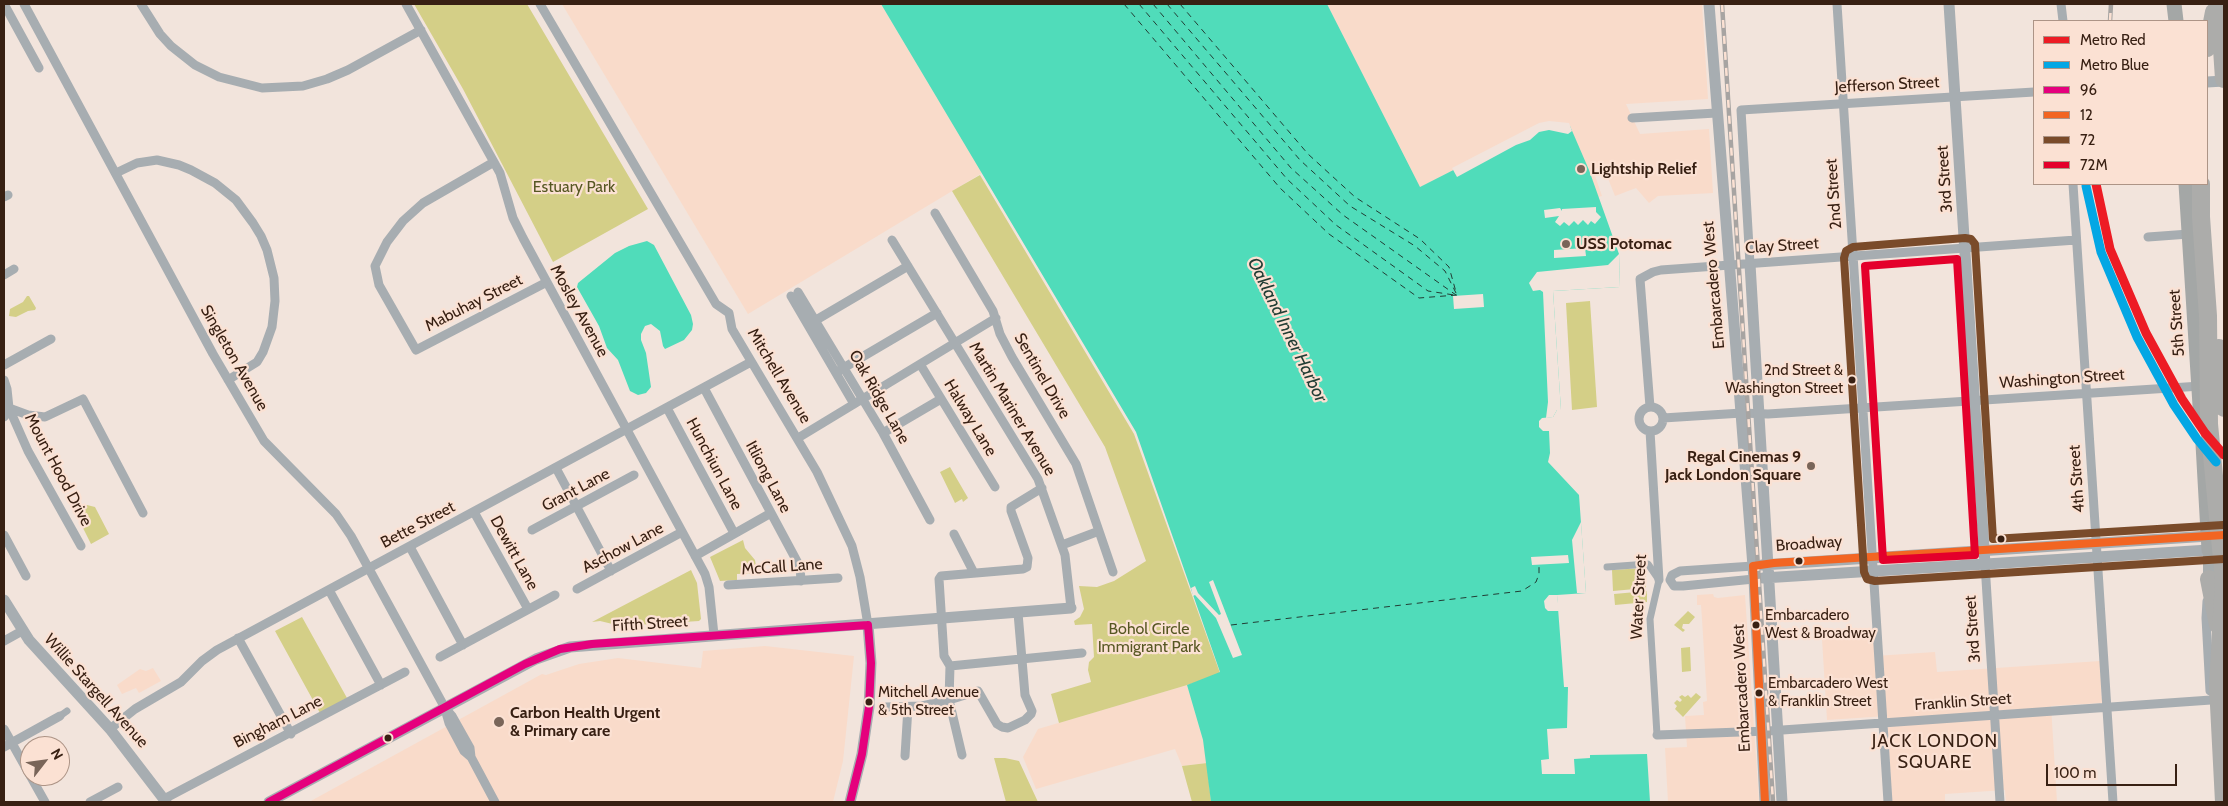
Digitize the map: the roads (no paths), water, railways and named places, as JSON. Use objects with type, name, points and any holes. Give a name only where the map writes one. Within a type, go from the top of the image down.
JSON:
[{"type":"highway","points":[[2208,44],[2218,4]]},
{"type":"highway","points":[[2218,4],[2224,80]]},
{"type":"highway","points":[[2201,185],[2224,408]]},
{"type":"highway","points":[[2201,185],[2201,217],[2208,316],[2210,424],[2224,580],[2218,686],[2224,802]]},
{"type":"highway","points":[[2209,579],[2224,655]]},
{"type":"main road","points":[[2174,4],[2176,20]]},
{"type":"main road","name":"5th Street","points":[[2186,185],[2199,386],[2214,545],[2209,579]]},
{"type":"main road","name":"Broadway","points":[[2214,545],[2224,535]]},
{"type":"main road","points":[[2214,545],[2224,569]]},
{"type":"street","points":[[4,4],[39,68]]},
{"type":"street","name":"Singleton Avenue","points":[[24,4],[228,380],[264,441],[336,514],[369,568],[444,708],[448,723],[464,751],[471,757],[495,802]]},
{"type":"street","points":[[141,4],[160,34],[171,46],[195,64],[220,77],[262,88],[303,86],[327,79],[421,30]]},
{"type":"street","name":"Mosley Avenue","points":[[406,4],[494,162],[504,186],[513,218],[695,556],[709,587],[714,636]]},
{"type":"street","name":"Mitchell Avenue","points":[[540,4],[716,304],[728,313],[732,329],[798,438],[827,490],[846,531],[860,577],[868,625],[871,664],[869,707],[862,754],[850,802]]},
{"type":"street","name":"Embarcadero West","points":[[1709,4],[1716,113],[1742,413],[1754,579],[1760,732],[1765,802]]},
{"type":"street","name":"2nd Street","points":[[1837,4],[1888,802]]},
{"type":"street","name":"3rd Street","points":[[1949,4],[2000,802]]},
{"type":"street","points":[[2061,4],[2062,20]]},
{"type":"street","points":[[2208,82],[2224,80]]},
{"type":"street","name":"Jefferson Street","points":[[1741,110],[2033,92]]},
{"type":"street","name":"Embarcadero West","points":[[1741,110],[1782,802]]},
{"type":"street","points":[[1632,118],[1716,113]]},
{"type":"street","points":[[116,174],[137,163],[157,160],[178,164],[215,183],[236,200],[261,236],[267,250],[274,278],[275,301],[272,327],[264,352],[257,362],[228,380]]},
{"type":"street","name":"Mabuhay Street","points":[[494,162],[434,196],[412,211],[394,232],[376,266],[379,285],[416,350],[547,282]]},
{"type":"street","name":"4th Street","points":[[2073,185],[2113,802]]},
{"type":"street","name":"Sentinel Drive","points":[[935,213],[996,318],[1003,341],[1076,464],[1113,572]]},
{"type":"street","points":[[2148,237],[2189,234]]},
{"type":"street","name":"Martin Mariner Avenue","points":[[892,240],[1042,488],[1068,566],[1071,608]]},
{"type":"street","name":"Clay Street","points":[[1650,407],[1640,279],[1661,270],[2076,240]]},
{"type":"street","points":[[812,323],[908,266]]},
{"type":"street","points":[[4,274],[14,269]]},
{"type":"street","name":"Oak Ridge Lane","points":[[795,294],[858,402],[882,433],[930,520]]},
{"type":"street","points":[[840,370],[937,313]]},
{"type":"street","points":[[798,438],[996,318]]},
{"type":"street","points":[[4,365],[51,339]]},
{"type":"street","name":"Bette Street","points":[[110,729],[135,709],[182,682],[202,661],[238,638],[751,362]]},
{"type":"street","name":"Halway Lane","points":[[920,364],[995,487]]},
{"type":"street","name":"Mount Hood Drive","points":[[4,380],[9,408],[28,451],[81,546]]},
{"type":"street","name":"Washington Street","points":[[1663,418],[1742,413],[1758,414],[2086,392],[2224,385]]},
{"type":"street","name":"Itliong Lane","points":[[704,388],[800,567],[801,581]]},
{"type":"street","points":[[882,433],[941,398]]},
{"type":"street","points":[[4,417],[9,408],[28,416],[45,418],[83,399],[143,513]]},
{"type":"street","points":[[1650,407],[1660,411],[1663,418],[1659,428],[1650,431],[1640,426],[1639,418],[1644,409],[1650,407]]},
{"type":"street","name":"Hunchiun Lane","points":[[667,408],[734,533]]},
{"type":"street","name":"Water Street","points":[[1650,431],[1659,580],[1650,619],[1657,735]]},
{"type":"street","points":[[556,468],[611,572]]},
{"type":"street","name":"Grant Lane","points":[[532,530],[634,475]]},
{"type":"street","points":[[962,755],[949,700],[950,666],[944,656],[939,579],[941,576],[1023,569],[1027,567],[1028,558],[1011,507],[1042,488]]},
{"type":"street","name":"Dewitt Lane","points":[[474,512],[528,609]]},
{"type":"street","points":[[695,556],[771,513]]},
{"type":"street","points":[[1062,545],[1099,531]]},
{"type":"street","name":"Aschow Lane","points":[[577,589],[682,532]]},
{"type":"street","points":[[954,534],[974,573]]},
{"type":"street","points":[[4,535],[26,576]]},
{"type":"street","name":"Broadway","points":[[1670,580],[1672,575],[1680,571],[1873,557],[2096,543],[2214,545]]},
{"type":"street","name":"Broadway","points":[[1670,580],[1674,586],[1683,586],[1754,579],[2097,557],[2214,545]]},
{"type":"street","points":[[410,547],[463,645]]},
{"type":"street","points":[[1607,567],[1648,564],[1659,580]]},
{"type":"street","name":"McCall Lane","points":[[728,585],[838,578]]},
{"type":"street","name":"5th Street","points":[[2209,579],[2206,618],[2216,790],[2224,791]]},
{"type":"street","name":"Broadway","points":[[1659,580],[1670,580]]},
{"type":"street","points":[[329,590],[381,685]]},
{"type":"street","points":[[440,657],[554,594]]},
{"type":"street","name":"Willie Stargell Avenue","points":[[4,600],[22,631],[110,729],[165,800]]},
{"type":"street","name":"Fifth Street","points":[[269,802],[536,659],[560,649],[582,645],[868,625],[1071,608]]},
{"type":"street","points":[[886,707],[922,706],[978,692],[997,724],[1002,727],[1008,728],[1025,720],[1032,714],[1032,709],[1025,695],[1018,612]]},
{"type":"street","points":[[4,641],[22,631]]},
{"type":"street","points":[[238,638],[290,734]]},
{"type":"street","points":[[950,666],[1082,653]]},
{"type":"street","name":"Bingham Lane","points":[[165,800],[405,672]]},
{"type":"street","name":"5th Street","points":[[2211,700],[2221,709],[2224,751]]},
{"type":"street","name":"Franklin Street","points":[[1657,735],[1760,732],[2211,700]]},
{"type":"street","points":[[905,756],[908,707]]},
{"type":"street","points":[[8,744],[63,714]]},
{"type":"street","points":[[4,729],[8,744],[45,802]]},
{"type":"street","points":[[90,802],[121,785]]},
{"type":"water","name":"Oakland Inner Harbor","points":[[881,4],[1327,4],[1420,187],[1540,126],[1570,126],[1589,170],[1619,254],[1620,287],[1553,291],[1561,410],[1557,410],[1553,417],[1542,418],[1539,421],[1539,427],[1543,431],[1549,431],[1550,453],[1548,462],[1579,495],[1586,593],[1557,595],[1564,687],[1568,687],[1567,728],[1547,729],[1549,759],[1541,760],[1542,774],[1575,774],[1574,759],[1590,758],[1590,755],[1647,754],[1650,802],[1211,802],[1203,740],[1187,685],[1220,672],[1136,432]]},
{"type":"water","points":[[647,241],[654,245],[691,315],[693,324],[692,330],[684,340],[665,349],[660,331],[651,324],[645,326],[641,334],[641,340],[646,353],[651,387],[646,393],[638,395],[630,391],[618,360],[607,348],[599,326],[577,287],[578,283],[615,253],[629,246]]},
{"type":"railway","points":[[1722,4],[1773,802]]},
{"type":"railway","points":[[2110,20],[2111,4]]},
{"type":"metro line","name":"Red","points":[[2096,185],[2110,249],[2146,333],[2182,399],[2205,433],[2224,455]]},
{"type":"metro line","name":"Blue","points":[[2086,186],[2101,252],[2137,337],[2174,405],[2197,439],[2216,462]]},
{"type":"place","name":"Lightship Relief","points":[[1581,169]]},
{"type":"place","name":"USS Potomac","points":[[1566,244]]},
{"type":"place","name":"2nd Street & Washington Street","points":[[1852,380]]},
{"type":"place","name":"Regal Cinemas 9 Jack London Square","points":[[1811,466]]},
{"type":"place","name":"Embarcadero West & Broadway","points":[[1756,625]]},
{"type":"place","name":"Embarcadero West & Franklin Street","points":[[1759,693]]},
{"type":"place","name":"Mitchell Avenue & 5th Street","points":[[869,702]]},
{"type":"place","name":"Carbon Health Urgent & Primary care","points":[[499,722]]},
{"type":"district","name":"JACK LONDON SQUARE","points":[[1935,752]]},
{"type":"park label","name":"Estuary Park","points":[[574,187]]},
{"type":"park label","name":"Bohol Circle Immigrant Park","points":[[1149,638]]}]
